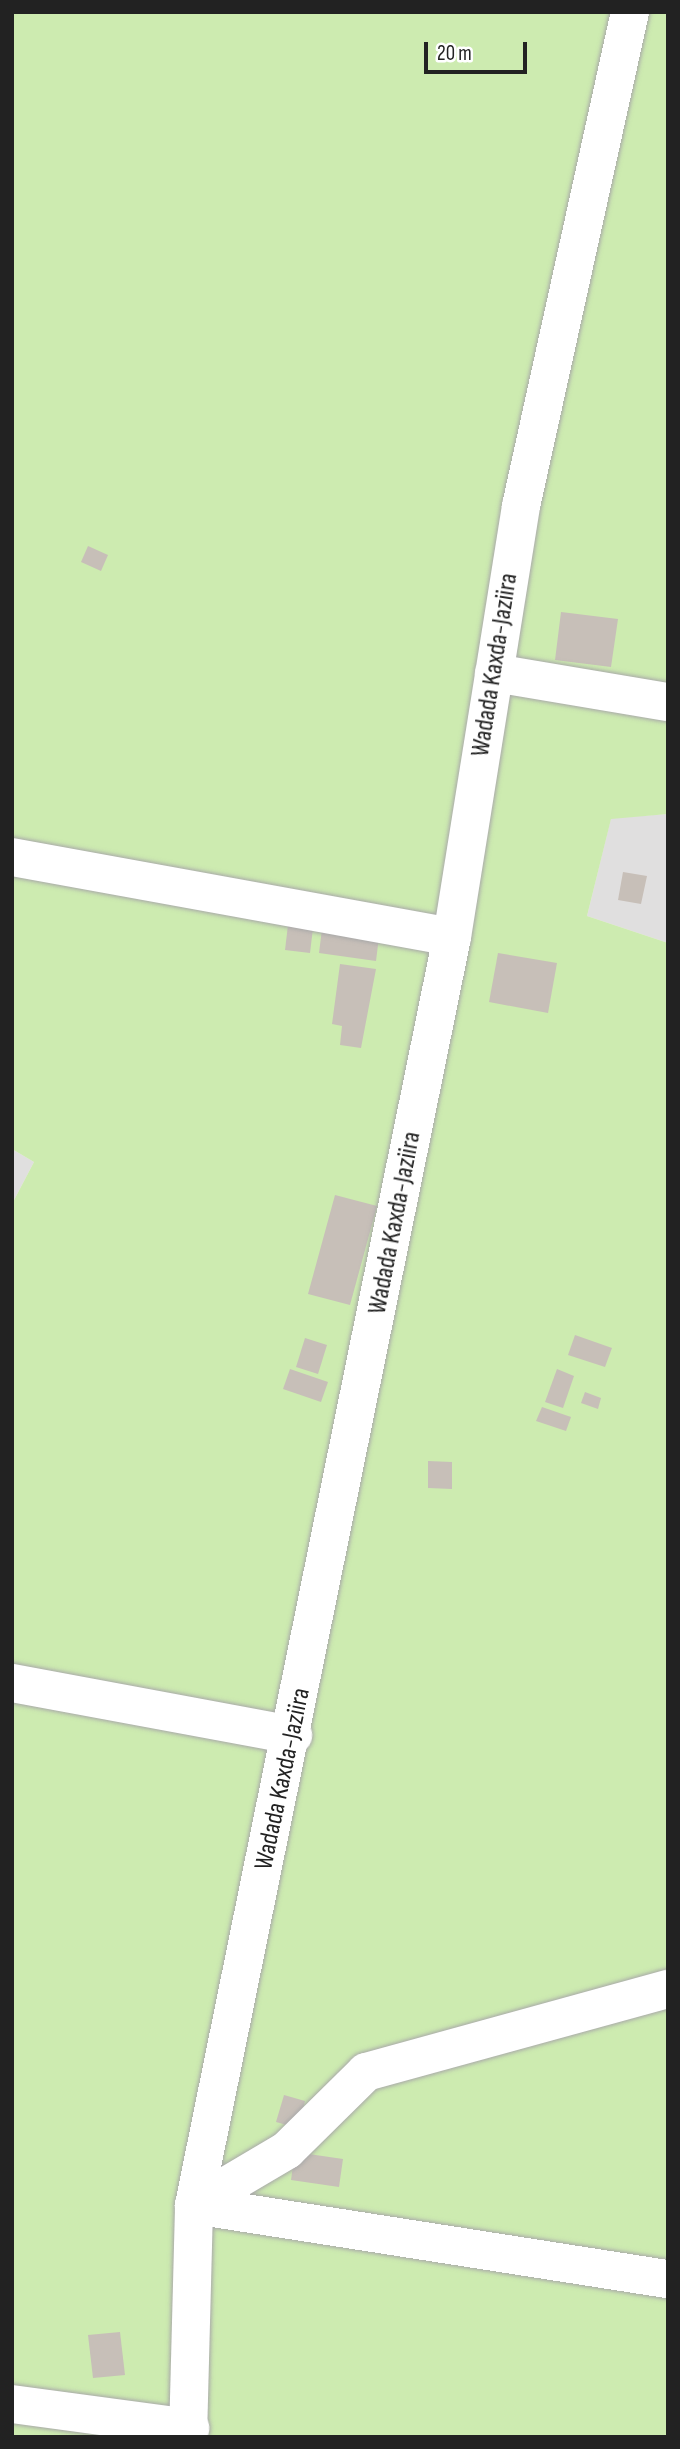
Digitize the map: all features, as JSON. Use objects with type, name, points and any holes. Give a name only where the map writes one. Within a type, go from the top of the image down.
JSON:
[{"type":"street","name":"Wadada Kaxda-Jaziira","points":[[189,2432],[194,2205],[293,1735],[452,937],[521,506],[630,12]]},
{"type":"street","points":[[494,673],[668,702]]},
{"type":"street","points":[[12,857],[452,937]]},
{"type":"street","points":[[12,1682],[293,1735]]},
{"type":"street","points":[[194,2205],[287,2150],[366,2072],[668,1989]]},
{"type":"street","points":[[194,2205],[668,2279]]},
{"type":"street","points":[[12,2404],[189,2432]]},
{"type":"shaded area","points":[[668,814],[668,943],[587,916],[611,818]]},
{"type":"shaded area","points":[[12,1149],[34,1162],[12,1204]]},
{"type":"green space","points":[[12,12],[668,12],[668,814],[611,819],[587,916],[668,943],[668,2437],[12,2437],[12,1204],[34,1162],[12,1149]]},
{"type":"building","points":[[88,546],[108,555],[101,571],[81,562]]},
{"type":"building","points":[[561,612],[618,619],[611,667],[555,660]]},
{"type":"building","points":[[623,872],[647,876],[641,904],[618,900]]},
{"type":"building","points":[[288,925],[313,928],[310,953],[285,950]]},
{"type":"building","points":[[322,929],[379,937],[376,961],[319,953]]},
{"type":"building","points":[[498,953],[557,963],[548,1013],[489,1002]]},
{"type":"building","points":[[340,964],[376,969],[361,1048],[340,1045],[342,1026],[332,1024]]},
{"type":"building","points":[[335,1195],[377,1206],[350,1305],[308,1294]]},
{"type":"building","points":[[575,1335],[612,1348],[605,1367],[568,1355]]},
{"type":"building","points":[[305,1338],[327,1345],[318,1374],[296,1367]]},
{"type":"building","points":[[290,1369],[328,1382],[321,1402],[283,1389]]},
{"type":"building","points":[[557,1369],[574,1376],[563,1408],[545,1402]]},
{"type":"building","points":[[585,1392],[601,1398],[598,1409],[581,1403]]},
{"type":"building","points":[[542,1407],[571,1417],[566,1431],[536,1421]]},
{"type":"building","points":[[428,1461],[452,1462],[452,1489],[428,1488]]},
{"type":"building","points":[[284,2095],[305,2101],[298,2128],[276,2122]]},
{"type":"building","points":[[295,2152],[343,2159],[339,2187],[291,2180]]},
{"type":"building","points":[[120,2332],[125,2375],[93,2378],[88,2335]]}]
